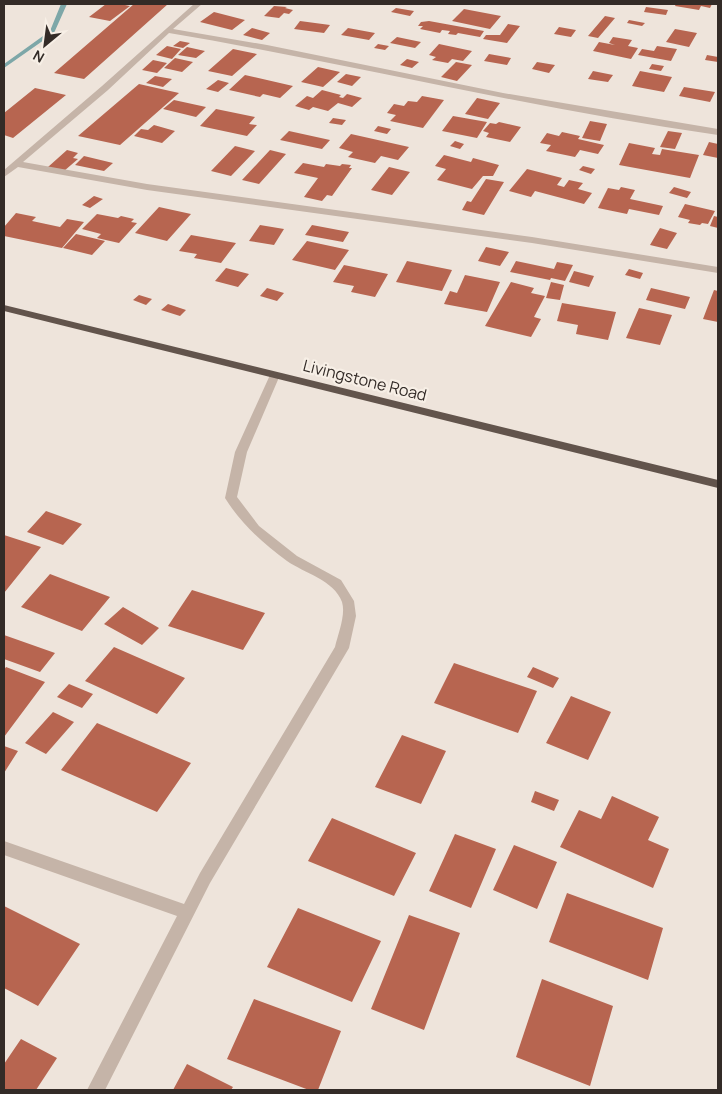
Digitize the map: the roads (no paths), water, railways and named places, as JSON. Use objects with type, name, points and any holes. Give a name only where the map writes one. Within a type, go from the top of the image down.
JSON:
[{"type":"highway","name":"Livingstone Road","points":[[4,308],[718,484]]},
{"type":"street","points":[[4,174],[105,88],[198,4]]},
{"type":"street","points":[[167,30],[267,47],[503,96],[718,132]]},
{"type":"street","points":[[17,164],[147,188],[532,240],[718,270]]},
{"type":"street","points":[[96,1090],[205,878],[342,648],[349,616],[348,601],[336,583],[293,559],[255,529],[231,498],[241,452],[275,375]]},
{"type":"street","points":[[4,848],[187,912]]},
{"type":"waterway","points":[[4,66],[52,32],[64,4]]}]
